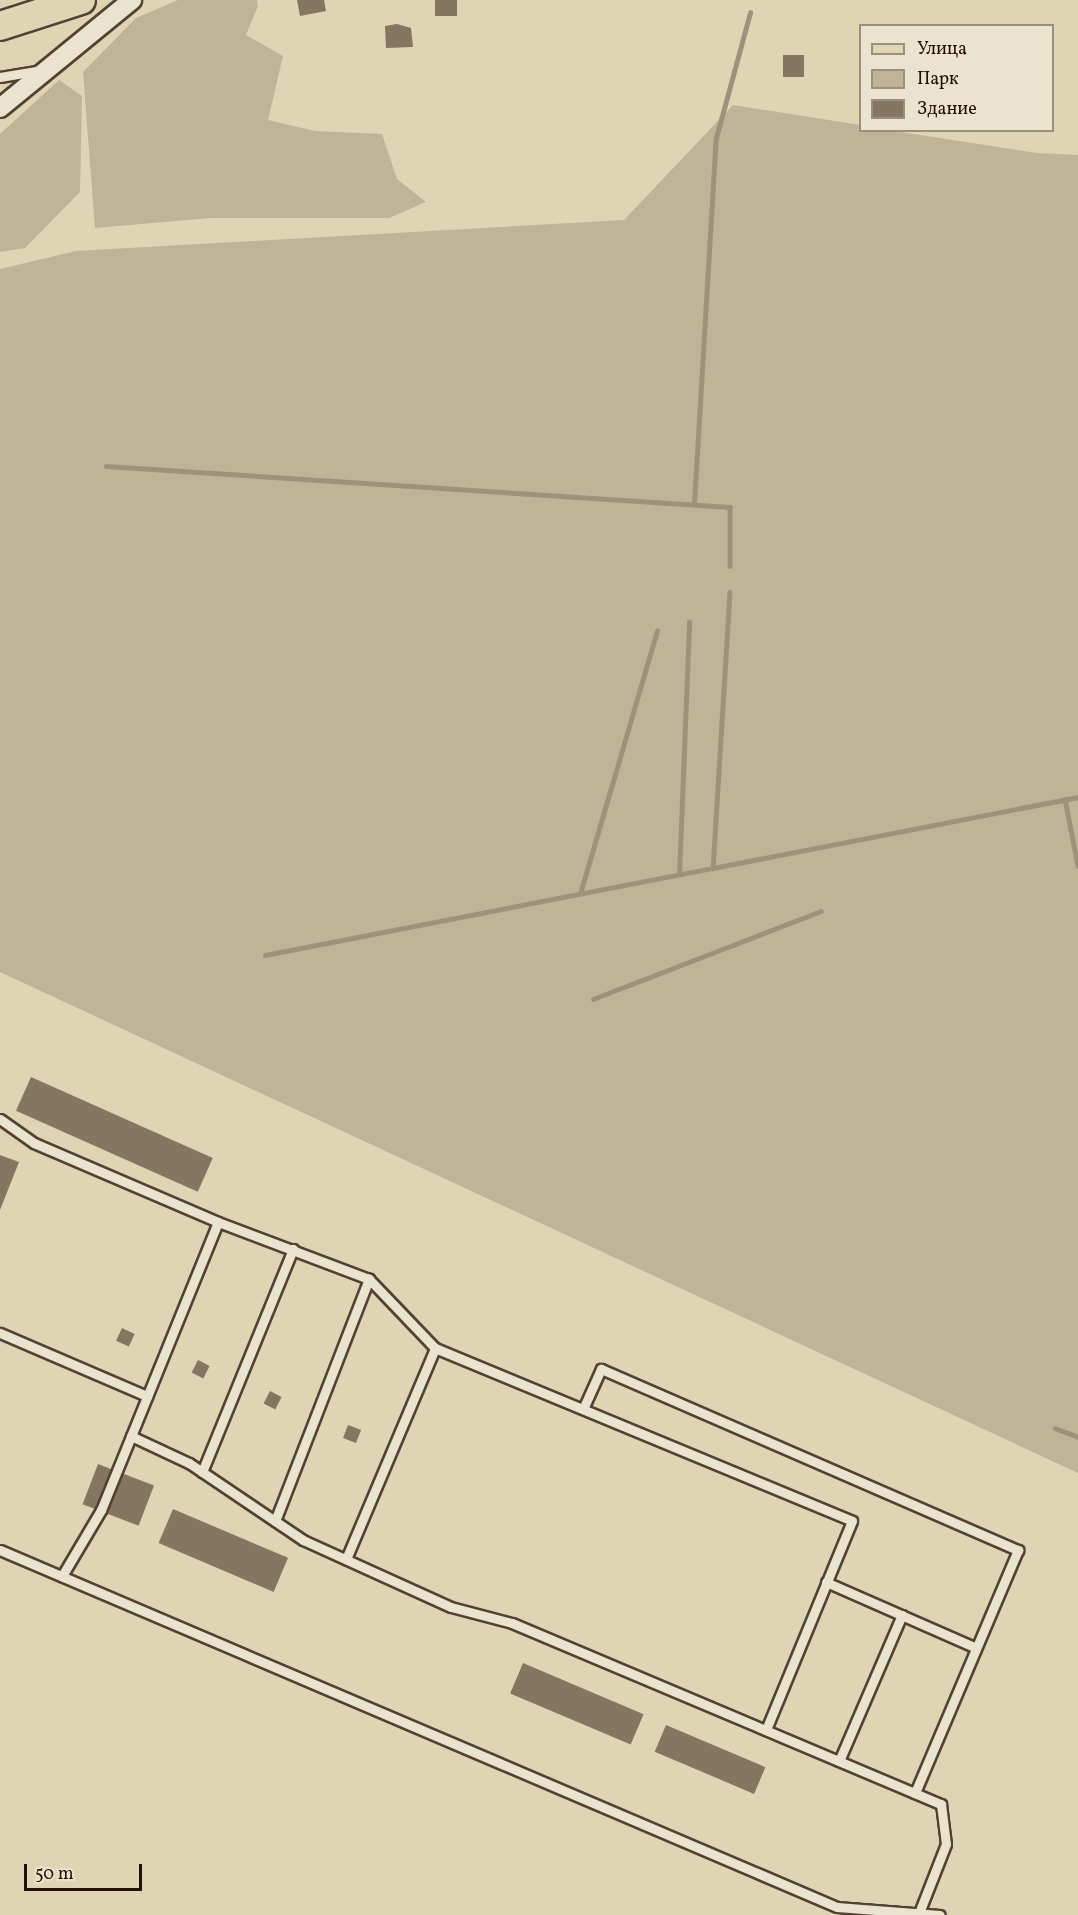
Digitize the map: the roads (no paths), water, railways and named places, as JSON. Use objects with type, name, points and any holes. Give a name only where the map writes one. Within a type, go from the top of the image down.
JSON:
[{"type":"main road","points":[[0,26],[81,0]]},
{"type":"street","points":[[0,108],[132,0]]},
{"type":"lane","points":[[0,77],[44,70]]},
{"type":"lane","points":[[0,1119],[33,1143],[218,1222],[369,1279],[435,1348],[852,1521],[766,1730]]},
{"type":"lane","points":[[62,1576],[101,1510],[218,1222]]},
{"type":"lane","points":[[201,1472],[293,1249]]},
{"type":"lane","points":[[275,1521],[369,1279]]},
{"type":"lane","points":[[0,1333],[147,1396]]},
{"type":"lane","points":[[346,1559],[435,1348]]},
{"type":"lane","points":[[583,1409],[601,1369],[1018,1550],[915,1793]]},
{"type":"lane","points":[[130,1436],[201,1472],[275,1521],[346,1559],[451,1607],[512,1623],[941,1804],[946,1844],[919,1913]]},
{"type":"lane","points":[[0,1550],[837,1908],[940,1915]]},
{"type":"lane","points":[[826,1582],[976,1648]]},
{"type":"lane","points":[[839,1761],[902,1616]]},
{"type":"waterway","points":[[694,504],[716,138],[750,13]]},
{"type":"waterway","points":[[106,466],[730,507],[730,566]]},
{"type":"waterway","points":[[730,592],[713,868],[1078,797]]},
{"type":"waterway","points":[[679,875],[689,622]]},
{"type":"waterway","points":[[580,894],[657,631]]},
{"type":"waterway","points":[[1065,799],[1078,866]]},
{"type":"waterway","points":[[265,955],[713,868]]},
{"type":"waterway","points":[[593,999],[821,911]]},
{"type":"waterway","points":[[1055,1428],[1078,1437]]}]
